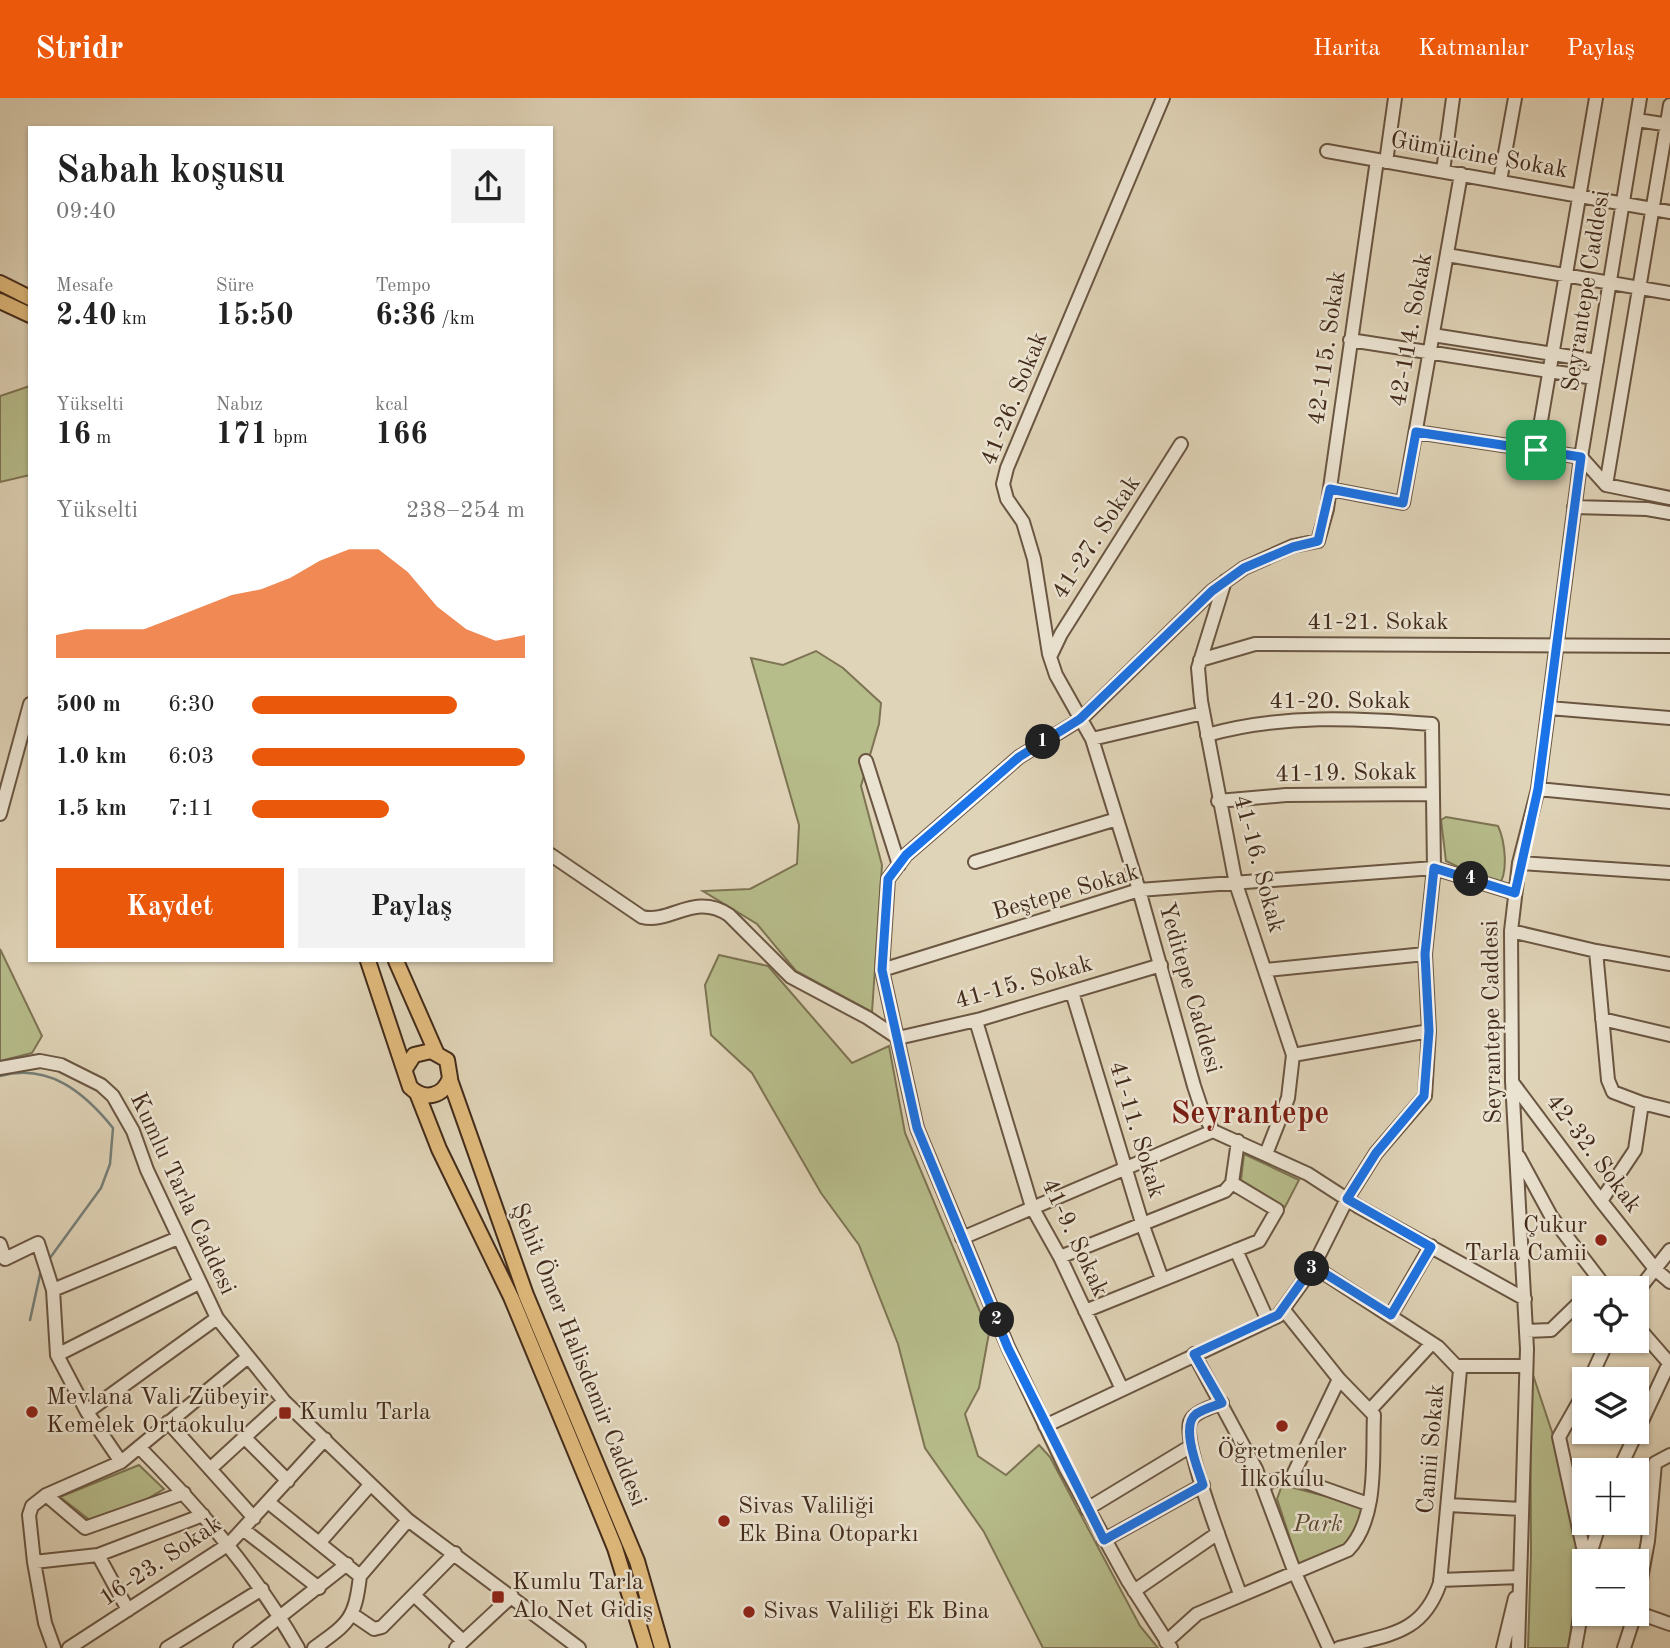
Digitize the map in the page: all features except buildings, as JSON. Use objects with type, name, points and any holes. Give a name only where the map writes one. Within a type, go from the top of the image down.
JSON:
[{"type":"main road","points":[[0,283],[28,297]]},
{"type":"main road","points":[[0,301],[28,314]]},
{"type":"main road","points":[[368,962],[407,1082],[417,1093],[436,1094],[450,1080],[448,1063],[436,1052],[396,962]]},
{"type":"main road","points":[[405,1069],[416,1054],[436,1052]]},
{"type":"main road","name":"Şehit Ömer Halisdemir Caddesi","points":[[450,1080],[526,1295],[636,1561],[662,1648]]},
{"type":"main road","name":"Şehit Ömer Halisdemir Caddesi","points":[[417,1093],[439,1149],[511,1297],[592,1492],[615,1548],[646,1648]]},
{"type":"street","name":"41-26. Sokak","points":[[1080,719],[1056,676],[1050,657],[1034,559],[1023,522],[1007,499],[1003,484],[1007,468],[1163,98]]},
{"type":"street","name":"42-115. Sokak","points":[[1225,581],[1268,557],[1318,541],[1330,489],[1350,340],[1381,161],[1395,98]]},
{"type":"street","points":[[1443,171],[1453,98]]},
{"type":"street","points":[[1500,181],[1515,98]]},
{"type":"street","points":[[1536,450],[1582,195],[1596,98]]},
{"type":"street","name":"Seyrantepe Caddesi","points":[[1518,1648],[1526,1331],[1512,1081],[1511,931],[1519,863],[1538,789],[1581,457],[1640,98]]},
{"type":"street","points":[[1606,485],[1670,104]]},
{"type":"street","points":[[1637,120],[1668,124]]},
{"type":"street","name":"Gümülcine Sokak","points":[[1327,151],[1670,212]]},
{"type":"street","name":"42-114. Sokak","points":[[1330,489],[1403,503],[1461,174]]},
{"type":"street","points":[[1447,256],[1670,293]]},
{"type":"street","points":[[1433,335],[1597,361]]},
{"type":"street","points":[[1350,340],[1594,378]]},
{"type":"street","points":[[1416,432],[1581,457],[1606,485],[1670,498]]},
{"type":"street","name":"41-27. Sokak","points":[[1050,657],[1060,634],[1181,444]]},
{"type":"street","points":[[1574,507],[1647,509],[1670,513]]},
{"type":"street","points":[[1225,581],[1153,646],[1080,719],[1019,757],[899,865],[888,879],[882,970],[917,1128],[1008,1348],[1104,1540],[1168,1645],[1197,1614],[1348,1550],[1357,1540],[1368,1504],[1374,1415],[1339,1379],[1283,1309]]},
{"type":"street","name":"41-16. Sokak","points":[[1225,581],[1198,668],[1203,713],[1236,884],[1293,1055],[1288,1098],[1266,1154]]},
{"type":"street","name":"41-21. Sokak","points":[[1200,660],[1255,644],[1559,643],[1670,646]]},
{"type":"street","points":[[1549,708],[1670,718]]},
{"type":"street","points":[[0,814],[28,711]]},
{"type":"street","points":[[1091,738],[1203,713]]},
{"type":"street","name":"Yeditepe Caddesi","points":[[1080,719],[1091,738],[1139,890],[1200,1104],[1213,1131]]},
{"type":"street","name":"41-20. Sokak","points":[[1207,735],[1260,722],[1298,719],[1432,724],[1433,793]]},
{"type":"street","points":[[866,761],[899,865]]},
{"type":"street","points":[[1538,789],[1670,802]]},
{"type":"street","points":[[1045,1426],[1121,1387],[1268,1321],[1283,1309],[1313,1266],[1347,1199],[1376,1153],[1424,1096],[1429,1031],[1425,954],[1434,868],[1433,793]]},
{"type":"street","name":"41-19. Sokak","points":[[1218,801],[1286,795],[1433,793]]},
{"type":"street","points":[[975,862],[1117,819]]},
{"type":"street","points":[[553,856],[642,917],[651,919],[681,908],[718,908],[791,977],[868,1018],[898,1038]]},
{"type":"street","points":[[1519,863],[1670,873]]},
{"type":"street","points":[[1434,868],[1515,893]]},
{"type":"street","name":"Beştepe Sokak","points":[[882,970],[1139,890],[1434,868]]},
{"type":"street","points":[[1511,931],[1596,951],[1670,964]]},
{"type":"street","points":[[1596,951],[1608,1080],[1613,1092],[1670,1110]]},
{"type":"street","points":[[1266,970],[1425,954]]},
{"type":"street","name":"41-15. Sokak","points":[[898,1038],[976,1021],[1161,965]]},
{"type":"street","name":"41-11. Sokak","points":[[1072,992],[1143,1226],[1162,1279]]},
{"type":"street","points":[[1602,1020],[1670,1035]]},
{"type":"street","name":"41-9. Sokak","points":[[976,1021],[1032,1207],[1060,1258],[1121,1387]]},
{"type":"street","points":[[1293,1055],[1429,1031]]},
{"type":"street","name":"Kumlu Tarla Caddesi","points":[[0,1068],[40,1061],[61,1065],[100,1085],[113,1096],[133,1131],[178,1238],[217,1318],[284,1401],[408,1520],[512,1595],[579,1648]]},
{"type":"street","name":"42-32. Sokak","points":[[1512,1081],[1601,1201],[1656,1270],[1670,1282]]},
{"type":"street","points":[[1601,1201],[1635,1150],[1642,1103]]},
{"type":"street","points":[[962,1238],[1213,1131],[1308,1174],[1347,1199],[1525,1299]]},
{"type":"street","points":[[1060,1258],[1225,1191],[1232,1183],[1238,1141]]},
{"type":"street","points":[[1517,1153],[1551,1216],[1593,1276]]},
{"type":"street","points":[[1085,1311],[1259,1241],[1277,1210],[1232,1183]]},
{"type":"street","points":[[53,1290],[178,1238]]},
{"type":"street","points":[[0,1244],[5,1259],[38,1243],[53,1290],[57,1355],[87,1412],[121,1462]]},
{"type":"street","points":[[1391,1315],[1431,1247]]},
{"type":"street","points":[[1236,1250],[1268,1321]]},
{"type":"street","points":[[1649,1278],[1670,1250]]},
{"type":"street","name":"Camii Sokak","points":[[1313,1266],[1432,1343],[1460,1370],[1440,1580],[1432,1606],[1418,1621],[1395,1632],[1339,1648]]},
{"type":"street","points":[[57,1355],[199,1283]]},
{"type":"street","points":[[1526,1331],[1551,1330],[1572,1310]]},
{"type":"street","points":[[87,1412],[217,1318]]},
{"type":"street","points":[[1625,1458],[1670,1363],[1649,1340]]},
{"type":"street","points":[[1370,1410],[1432,1343]]},
{"type":"street","points":[[1194,1354],[1222,1403],[1263,1486],[1295,1573],[1329,1648]]},
{"type":"street","points":[[54,1648],[45,1623],[34,1562],[29,1515],[32,1506],[46,1495],[121,1462],[248,1357]]},
{"type":"street","points":[[1457,1366],[1526,1366]]},
{"type":"street","points":[[1292,1477],[1339,1379]]},
{"type":"street","points":[[210,1469],[284,1401]]},
{"type":"street","points":[[1222,1403],[1194,1415],[1189,1423],[1191,1446],[1240,1594]]},
{"type":"street","points":[[1572,1415],[1559,1437],[1584,1549]]},
{"type":"street","points":[[168,1422],[254,1518]]},
{"type":"street","points":[[245,1438],[288,1481]]},
{"type":"street","name":"16-23. Sokak","points":[[69,1648],[229,1544],[325,1439]]},
{"type":"street","points":[[1087,1508],[1191,1446]]},
{"type":"street","points":[[139,1447],[229,1544],[262,1589],[298,1648]]},
{"type":"street","points":[[1647,1549],[1655,1463],[1670,1455]]},
{"type":"street","points":[[1263,1486],[1272,1481],[1292,1477],[1368,1504]]},
{"type":"street","points":[[320,1542],[370,1485]]},
{"type":"street","points":[[1104,1540],[1203,1485]]},
{"type":"street","points":[[46,1495],[85,1528],[184,1493]]},
{"type":"street","points":[[268,1502],[360,1576]]},
{"type":"street","points":[[1449,1504],[1521,1509]]},
{"type":"street","points":[[34,1562],[99,1555],[203,1515]]},
{"type":"street","points":[[314,1648],[334,1634],[352,1614],[356,1608],[360,1576],[408,1520]]},
{"type":"street","points":[[244,1530],[319,1588]]},
{"type":"street","points":[[1134,1591],[1218,1533]]},
{"type":"street","points":[[352,1614],[374,1629],[382,1628],[455,1553]]},
{"type":"street","points":[[99,1555],[128,1610]]},
{"type":"street","points":[[240,1648],[347,1564]]},
{"type":"street","points":[[1440,1580],[1520,1577]]},
{"type":"street","name":"Seyrantepe Caddesi","points":[[1503,1648],[1520,1577]]},
{"type":"street","points":[[167,1648],[262,1589]]},
{"type":"street","points":[[414,1595],[460,1644],[512,1595]]},
{"type":"street","points":[[1649,1616],[1669,1620]]},
{"type":"street","points":[[1575,1648],[1579,1626]]},
{"type":"street","points":[[1624,1648],[1631,1626]]},
{"type":"green space","points":[[28,387],[28,475],[0,482],[0,396]]},
{"type":"green space","points":[[816,651],[843,668],[881,703],[879,724],[861,786],[882,865],[872,1012],[796,971],[757,924],[703,891],[750,889],[797,864],[799,825],[751,658],[783,665]]},
{"type":"green space","points":[[1446,817],[1498,826],[1505,857],[1504,874],[1498,886],[1446,861],[1441,820]]},
{"type":"green space","points":[[0,949],[42,1036],[32,1053],[0,1061]]},
{"type":"green space","points":[[719,955],[768,966],[852,1063],[889,1046],[905,1133],[989,1333],[979,1388],[965,1414],[978,1456],[1006,1475],[1039,1445],[1050,1457],[1140,1626],[1158,1648],[1043,1648],[984,1532],[925,1448],[898,1344],[859,1245],[821,1193],[752,1073],[711,1035],[705,985]]},
{"type":"green space","points":[[1244,1154],[1299,1180],[1285,1207],[1241,1180]]},
{"type":"green space","points":[[1530,1366],[1556,1444],[1572,1519],[1572,1535],[1575,1535],[1578,1549],[1572,1549],[1572,1621],[1568,1648],[1528,1648],[1531,1555]]},
{"type":"green space","points":[[139,1465],[164,1489],[142,1502],[91,1521],[60,1497]]},
{"type":"green space","name":"Park","points":[[1287,1486],[1366,1507],[1346,1548],[1303,1565],[1298,1563],[1277,1499],[1281,1488]]},
{"type":"waterway","points":[[0,1076],[18,1073],[50,1077],[77,1092],[113,1128],[110,1164],[101,1188],[47,1262]]},
{"type":"waterway","points":[[30,1320],[41,1270]]},
{"type":"place","name":"Çukur Tarla Camii","points":[[1601,1240]]},
{"type":"place","name":"Mevlana Vali Zübeyir Kemelek Ortaokulu","points":[[32,1412]]},
{"type":"place","name":"Kumlu Tarla","points":[[285,1413]]},
{"type":"place","name":"Öğretmenler İlkokulu","points":[[1282,1426]]},
{"type":"place","name":"Sivas Valiliği Ek Bina Otoparkı","points":[[724,1521]]},
{"type":"place","name":"Kumlu Tarla Alo Net Gidiş","points":[[498,1597]]},
{"type":"place","name":"Sivas Valiliği Ek Bina","points":[[749,1612]]},
{"type":"district","name":"Seyrantepe","points":[[1250,1115]]},
{"type":"route","points":[[1416,432],[1536,450],[1581,457],[1538,789],[1519,863],[1515,893],[1434,868],[1425,954],[1429,1031],[1424,1096],[1376,1153],[1347,1199],[1431,1247],[1391,1315],[1313,1266],[1291,1301],[1278,1315],[1194,1354],[1222,1403],[1194,1415],[1189,1423],[1191,1446],[1203,1485],[1104,1540],[1065,1467],[1008,1348],[917,1128],[882,970],[888,879],[906,855],[1019,757],[1080,719],[1212,591],[1244,568],[1293,547],[1318,541],[1330,489],[1403,503],[1416,432]]}]
